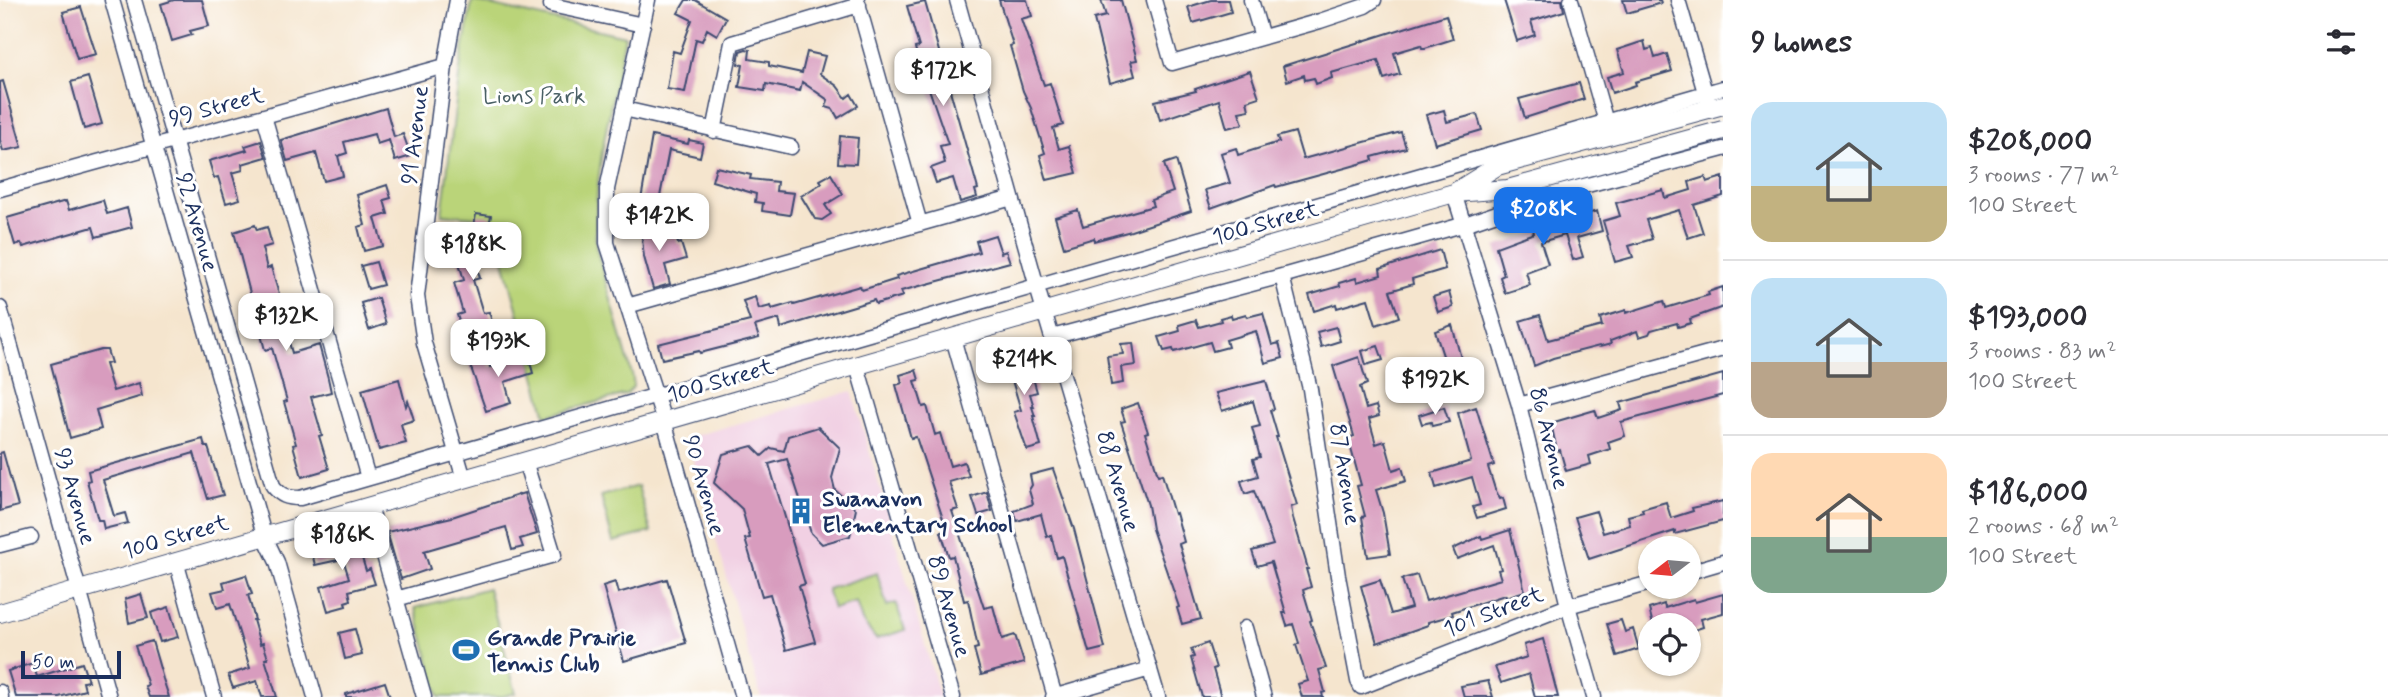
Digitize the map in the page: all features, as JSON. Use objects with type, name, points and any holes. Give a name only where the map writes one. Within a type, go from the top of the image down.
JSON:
[{"type":"main road","name":"100 Street","points":[[1454,193],[1497,166],[1713,102]]},
{"type":"main road","name":"100 Street","points":[[0,613],[1454,193],[1508,189],[1723,130]]},
{"type":"street","name":"92 Avenue","points":[[111,0],[264,535],[277,562],[315,697]]},
{"type":"street","name":"92 Avenue","points":[[134,0],[273,485],[279,494],[289,498]]},
{"type":"street","name":"91 Avenue","points":[[457,0],[445,66],[417,296],[424,343],[464,479]]},
{"type":"street","name":"90 Avenue","points":[[648,0],[607,189],[607,243],[664,421],[742,697]]},
{"type":"street","name":"88 Avenue","points":[[957,0],[1037,287],[1158,697]]},
{"type":"street","points":[[1154,0],[1172,63],[1365,6],[1374,0]]},
{"type":"street","points":[[1251,0],[1262,37]]},
{"type":"street","points":[[1571,0],[1606,122]]},
{"type":"street","points":[[1678,0],[1713,102]]},
{"type":"street","points":[[552,3],[643,25]]},
{"type":"street","points":[[714,131],[732,43],[858,3],[920,224]]},
{"type":"street","name":"99 Street","points":[[0,189],[445,66]]},
{"type":"street","name":"100 Street","points":[[289,498],[300,498],[1606,122],[1713,102],[1723,88]]},
{"type":"street","points":[[624,109],[791,147]]},
{"type":"street","points":[[264,116],[368,478]]},
{"type":"street","points":[[1052,337],[1282,276],[1462,225],[1546,196],[1723,149]]},
{"type":"street","name":"86 Avenue","points":[[1454,193],[1519,405],[1568,606],[1594,697]]},
{"type":"street","points":[[627,306],[1012,198]]},
{"type":"street","name":"87 Avenue","points":[[1282,276],[1310,389],[1338,576],[1358,681]]},
{"type":"street","name":"93 Avenue","points":[[0,308],[109,697]]},
{"type":"street","points":[[953,338],[1054,697],[1150,668]]},
{"type":"street","points":[[1519,405],[1723,349]]},
{"type":"street","name":"89 Avenue","points":[[857,366],[953,697]]},
{"type":"street","points":[[233,425],[253,420]]},
{"type":"street","points":[[396,599],[554,555],[525,461]]},
{"type":"street","points":[[370,506],[424,697]]},
{"type":"street","points":[[0,545],[31,537]]},
{"type":"street","points":[[176,561],[214,697]]},
{"type":"street","points":[[1701,568],[1723,562]]},
{"type":"street","name":"101 Street","points":[[1358,681],[1361,687],[1568,606],[1638,586]]},
{"type":"street","points":[[1245,628],[1264,697]]},
{"type":"street","points":[[0,692],[1,697]]},
{"type":"shaded area","points":[[852,391],[940,697],[761,697],[687,438]]},
{"type":"green space","name":"Lions Park","points":[[472,1],[625,36],[600,167],[596,247],[633,378],[633,387],[627,394],[546,416],[493,219],[442,214],[461,61]]},
{"type":"green space","points":[[638,486],[651,532],[613,542],[601,496]]},
{"type":"green space","points":[[877,573],[887,606],[896,603],[905,630],[876,639],[862,621],[856,602],[833,609],[827,589]]},
{"type":"green space","name":"Grande Prairie Tennis Club","points":[[488,588],[516,693],[500,697],[439,697],[415,608]]},
{"type":"building","points":[[174,0],[202,0],[209,26],[190,31],[192,35],[172,41],[161,4]]},
{"type":"building","points":[[686,0],[695,0],[726,18],[717,35],[707,29],[702,41],[696,39],[685,92],[667,89],[673,51],[680,53],[692,20],[678,13]]},
{"type":"building","points":[[999,0],[1027,0],[1032,16],[1021,19],[1044,85],[1050,83],[1063,125],[1053,128],[1059,149],[1069,146],[1077,173],[1047,180],[1040,155],[1045,153],[1023,91]]},
{"type":"building","points":[[1101,0],[1121,0],[1137,60],[1131,61],[1135,76],[1110,83],[1094,19],[1106,16]]},
{"type":"building","points":[[1211,0],[1228,0],[1231,12],[1193,23],[1188,7]]},
{"type":"building","points":[[1504,0],[1562,0],[1564,11],[1531,21],[1535,35],[1517,41]]},
{"type":"building","points":[[1623,0],[1660,0],[1661,3],[1627,13]]},
{"type":"building","points":[[925,2],[978,189],[975,190],[977,197],[960,202],[953,178],[936,183],[931,168],[945,163],[940,146],[948,144],[928,86],[926,87],[915,48],[919,47],[907,6]]},
{"type":"building","points":[[81,7],[96,54],[77,59],[63,12]]},
{"type":"building","points":[[1446,15],[1453,39],[1425,48],[1421,45],[1394,53],[1400,74],[1384,79],[1378,60],[1331,73],[1332,78],[1316,84],[1314,78],[1305,80],[1304,75],[1287,81],[1283,66]]},
{"type":"building","points":[[1644,41],[1646,50],[1652,48],[1655,58],[1667,54],[1672,71],[1635,82],[1636,85],[1612,93],[1607,77],[1624,72],[1617,50]]},
{"type":"building","points":[[750,50],[749,59],[769,62],[769,66],[802,73],[807,52],[825,56],[820,74],[837,86],[846,98],[851,94],[858,106],[838,118],[833,109],[826,107],[828,100],[802,82],[800,91],[766,84],[765,91],[739,87],[743,65],[738,64],[740,51]]},
{"type":"building","points":[[1250,71],[1259,97],[1247,101],[1249,110],[1239,112],[1243,124],[1227,128],[1219,100],[1160,120],[1155,101],[1196,91],[1195,89]]},
{"type":"building","points":[[88,77],[102,124],[84,129],[71,82]]},
{"type":"building","points":[[3,81],[22,147],[3,151],[0,140],[0,82]]},
{"type":"building","points":[[1579,83],[1584,99],[1525,118],[1519,99]]},
{"type":"building","points":[[386,108],[394,137],[403,134],[411,156],[395,161],[389,140],[377,144],[374,134],[344,142],[347,153],[338,156],[343,176],[324,181],[316,153],[287,161],[281,140]]},
{"type":"building","points":[[1444,110],[1447,122],[1477,114],[1482,130],[1435,144],[1426,115]]},
{"type":"building","points":[[1295,132],[1303,159],[1401,132],[1406,148],[1372,157],[1373,160],[1349,167],[1276,187],[1275,185],[1211,208],[1205,190],[1230,183],[1221,153],[1236,148],[1238,155],[1279,142],[1277,137]]},
{"type":"building","points":[[652,136],[688,144],[689,140],[703,143],[700,157],[669,150],[659,202],[641,200]]},
{"type":"building","points":[[840,136],[858,138],[856,164],[838,163]]},
{"type":"building","points":[[261,141],[266,157],[242,164],[243,170],[232,173],[240,199],[226,203],[218,177],[214,178],[209,161],[247,150],[245,146]]},
{"type":"building","points":[[1176,160],[1191,211],[1131,231],[1064,247],[1055,217],[1078,210],[1083,226],[1153,206],[1151,200],[1173,192],[1164,164]]},
{"type":"building","points":[[716,167],[751,175],[750,179],[777,182],[776,191],[794,193],[790,215],[762,211],[763,203],[755,202],[756,194],[712,181]]},
{"type":"building","points":[[831,174],[843,194],[825,205],[831,214],[822,220],[815,219],[801,196]]},
{"type":"building","points":[[1705,177],[1707,182],[1723,177],[1723,196],[1694,205],[1703,233],[1688,238],[1679,210],[1646,220],[1652,239],[1629,246],[1633,257],[1615,262],[1603,221],[1620,216],[1616,203],[1663,190],[1665,198],[1691,190],[1689,182]]},
{"type":"building","points":[[387,185],[391,198],[384,200],[388,214],[375,218],[383,246],[364,251],[358,227],[365,225],[357,195]]},
{"type":"building","points":[[103,200],[107,214],[127,208],[132,227],[96,237],[93,227],[23,247],[21,243],[15,245],[7,218],[66,201],[69,210]]},
{"type":"building","points":[[1583,211],[1584,215],[1597,211],[1602,231],[1577,238],[1583,257],[1573,260],[1565,235],[1541,242],[1548,264],[1526,272],[1530,285],[1505,293],[1500,277],[1504,275],[1496,247],[1534,233],[1532,225]]},
{"type":"building","points":[[476,214],[491,216],[485,242],[477,241],[475,260],[480,278],[473,280],[483,313],[489,312],[496,334],[474,343],[470,328],[462,330],[457,315],[463,313],[454,283],[464,280],[457,256],[460,229],[473,231]]},
{"type":"building","points":[[657,218],[659,240],[676,236],[686,259],[665,265],[670,284],[653,289],[644,257],[640,220]]},
{"type":"building","points":[[255,225],[257,230],[267,227],[272,245],[262,248],[267,269],[271,267],[280,298],[277,299],[292,353],[319,345],[331,392],[311,397],[329,469],[302,477],[284,402],[287,401],[272,348],[265,350],[234,232]]},
{"type":"building","points":[[995,235],[1001,253],[1006,251],[1010,262],[901,291],[903,296],[876,304],[874,300],[781,328],[779,319],[755,326],[759,338],[700,353],[699,351],[662,359],[658,344],[750,321],[743,301],[755,297],[759,309],[771,306],[772,309],[860,286],[862,290],[897,279],[896,276],[979,252],[976,241]]},
{"type":"building","points":[[1440,250],[1445,269],[1412,279],[1413,284],[1390,291],[1399,317],[1376,325],[1368,299],[1314,311],[1309,295],[1356,278],[1357,282],[1381,275],[1380,269]]},
{"type":"building","points":[[376,262],[383,285],[368,289],[361,266]]},
{"type":"building","points":[[1723,287],[1723,307],[1690,319],[1691,323],[1678,327],[1677,323],[1651,330],[1649,334],[1639,337],[1637,331],[1610,341],[1611,344],[1553,358],[1534,366],[1520,321],[1540,315],[1548,340],[1602,326],[1600,318],[1626,310],[1626,313],[1664,301],[1666,308],[1709,295],[1708,292]]},
{"type":"building","points":[[1449,292],[1453,307],[1438,312],[1433,297]]},
{"type":"building","points":[[378,298],[386,324],[369,330],[361,303]]},
{"type":"building","points":[[1263,313],[1272,345],[1279,343],[1283,358],[1265,363],[1256,331],[1226,340],[1228,347],[1213,351],[1210,342],[1174,352],[1173,349],[1164,351],[1159,337],[1180,331],[1179,325],[1196,320],[1199,327],[1221,321],[1220,318],[1231,315],[1232,318]]},
{"type":"building","points":[[1452,325],[1469,388],[1449,393],[1442,369],[1447,368],[1435,331]]},
{"type":"building","points":[[1336,327],[1340,341],[1321,347],[1317,332]]},
{"type":"building","points":[[1133,343],[1136,365],[1121,367],[1123,383],[1111,385],[1107,356],[1123,354],[1121,344]]},
{"type":"building","points":[[1378,346],[1383,360],[1366,365],[1362,351]]},
{"type":"building","points":[[1022,349],[1037,392],[1030,394],[1041,446],[1027,450],[1014,412],[1021,410],[1004,354]]},
{"type":"building","points":[[107,350],[111,363],[105,364],[113,391],[139,383],[142,396],[96,410],[101,429],[70,438],[51,364]]},
{"type":"building","points":[[528,355],[533,373],[505,382],[511,403],[486,411],[469,362],[487,356],[490,367]]},
{"type":"building","points":[[1359,357],[1367,384],[1360,387],[1366,409],[1376,406],[1379,416],[1369,419],[1376,444],[1385,441],[1393,470],[1402,467],[1406,481],[1376,490],[1390,554],[1368,557],[1362,517],[1365,516],[1357,486],[1361,485],[1348,438],[1354,436],[1333,366]]},
{"type":"building","points":[[916,370],[919,380],[915,381],[923,407],[927,406],[935,435],[940,433],[950,466],[964,462],[969,476],[949,482],[958,509],[952,511],[984,608],[993,606],[1002,639],[1015,635],[1024,663],[981,675],[974,649],[978,648],[968,600],[964,601],[953,556],[949,557],[941,532],[947,531],[916,437],[911,438],[896,385],[902,383],[900,375]]},
{"type":"building","points":[[1723,374],[1723,395],[1621,422],[1625,436],[1608,442],[1610,449],[1589,456],[1591,464],[1566,471],[1560,450],[1557,451],[1551,423],[1595,410],[1598,418],[1622,410],[1620,403]]},
{"type":"building","points":[[399,379],[406,406],[408,401],[414,420],[401,424],[406,443],[379,450],[362,390]]},
{"type":"building","points":[[1266,381],[1274,409],[1270,410],[1276,437],[1297,505],[1291,507],[1311,587],[1303,590],[1326,668],[1319,670],[1325,692],[1322,693],[1323,697],[1302,697],[1298,684],[1308,681],[1296,645],[1299,643],[1293,624],[1287,626],[1283,613],[1286,613],[1271,562],[1257,566],[1252,551],[1273,545],[1254,491],[1245,494],[1241,481],[1258,476],[1253,459],[1260,457],[1252,428],[1260,426],[1253,401],[1222,411],[1216,393]]},
{"type":"building","points":[[1138,403],[1158,475],[1162,474],[1174,514],[1176,513],[1184,542],[1179,544],[1201,619],[1182,624],[1121,422],[1125,421],[1121,409]]},
{"type":"building","points":[[1444,407],[1449,422],[1432,426],[1431,422],[1422,424],[1419,415]]},
{"type":"building","points":[[1476,407],[1494,465],[1488,467],[1495,489],[1500,499],[1503,498],[1506,509],[1477,518],[1473,507],[1480,505],[1472,477],[1436,488],[1432,473],[1471,461],[1458,413]]},
{"type":"building","name":"Swanavon Elementary School","points":[[818,427],[840,448],[832,478],[835,490],[856,509],[850,536],[822,544],[811,533],[787,459],[769,464],[805,584],[799,586],[815,642],[786,650],[770,594],[762,596],[745,539],[750,538],[742,509],[714,483],[723,454],[752,446],[762,456],[771,448],[784,451],[788,436]]},
{"type":"building","points":[[203,439],[223,495],[208,499],[194,453],[103,480],[114,516],[125,513],[128,523],[104,529],[102,520],[98,520],[87,481],[90,480],[88,471]]},
{"type":"building","points":[[3,452],[18,506],[0,511],[0,453]]},
{"type":"building","points":[[1053,469],[1074,529],[1105,648],[1089,652],[1062,556],[1057,558],[1051,535],[1047,537],[1041,514],[1017,521],[1014,511],[1033,504],[1029,490],[1032,485],[1030,475]]},
{"type":"building","points":[[987,492],[992,511],[978,515],[972,497]]},
{"type":"building","points":[[524,493],[537,534],[520,539],[523,547],[512,550],[506,527],[424,551],[430,569],[401,579],[387,532],[452,517]]},
{"type":"building","points":[[1723,501],[1723,521],[1675,534],[1675,531],[1660,536],[1638,536],[1638,543],[1589,559],[1575,517],[1596,511],[1603,533],[1630,525],[1628,516],[1666,502],[1671,518],[1693,511],[1692,508]]},
{"type":"building","points":[[1510,530],[1525,591],[1452,612],[1453,615],[1377,643],[1361,586],[1380,580],[1391,614],[1411,608],[1402,579],[1417,575],[1426,601],[1501,579],[1494,545],[1457,559],[1453,549],[1481,536],[1482,539]]},
{"type":"building","points":[[326,540],[328,545],[336,543],[346,549],[358,545],[366,571],[370,569],[375,584],[349,591],[351,600],[345,602],[346,606],[328,611],[321,587],[349,578],[343,559],[315,565],[310,545]]},
{"type":"building","points":[[246,575],[252,594],[248,595],[253,620],[260,644],[263,643],[268,658],[265,659],[277,697],[262,697],[257,681],[233,688],[228,675],[250,668],[230,604],[217,608],[212,592],[225,589],[223,582]]},
{"type":"building","points":[[667,579],[686,643],[624,661],[603,586],[615,582],[618,593]]},
{"type":"building","points":[[141,594],[148,618],[129,623],[125,599]]},
{"type":"building","points":[[1723,594],[1723,613],[1701,619],[1701,613],[1650,613],[1649,609],[1664,604],[1665,608],[1694,599],[1695,602]]},
{"type":"building","points":[[169,607],[178,637],[160,642],[151,613]]},
{"type":"building","points":[[1621,620],[1625,632],[1633,629],[1638,649],[1617,656],[1607,624]]},
{"type":"building","points":[[355,629],[362,655],[345,659],[339,633]]},
{"type":"building","points":[[1543,639],[1558,697],[1535,697],[1529,674],[1501,683],[1495,667],[1527,657],[1524,645]]},
{"type":"building","points":[[152,641],[169,697],[149,697],[145,686],[148,685],[135,646]]},
{"type":"building","points":[[1208,643],[1221,697],[1202,697],[1191,658],[1194,657],[1191,649]]},
{"type":"building","points":[[33,663],[37,677],[82,663],[88,681],[83,682],[85,690],[59,697],[16,697],[8,671]]},
{"type":"building","points":[[1488,681],[1493,697],[1464,697],[1461,686]]},
{"type":"building","points":[[385,682],[390,697],[346,697],[346,694]]},
{"type":"place","name":"Swanavon Elementary School","points":[[801,511]]},
{"type":"place","name":"Grande Prairie Tennis Club","points":[[466,650]]}]
